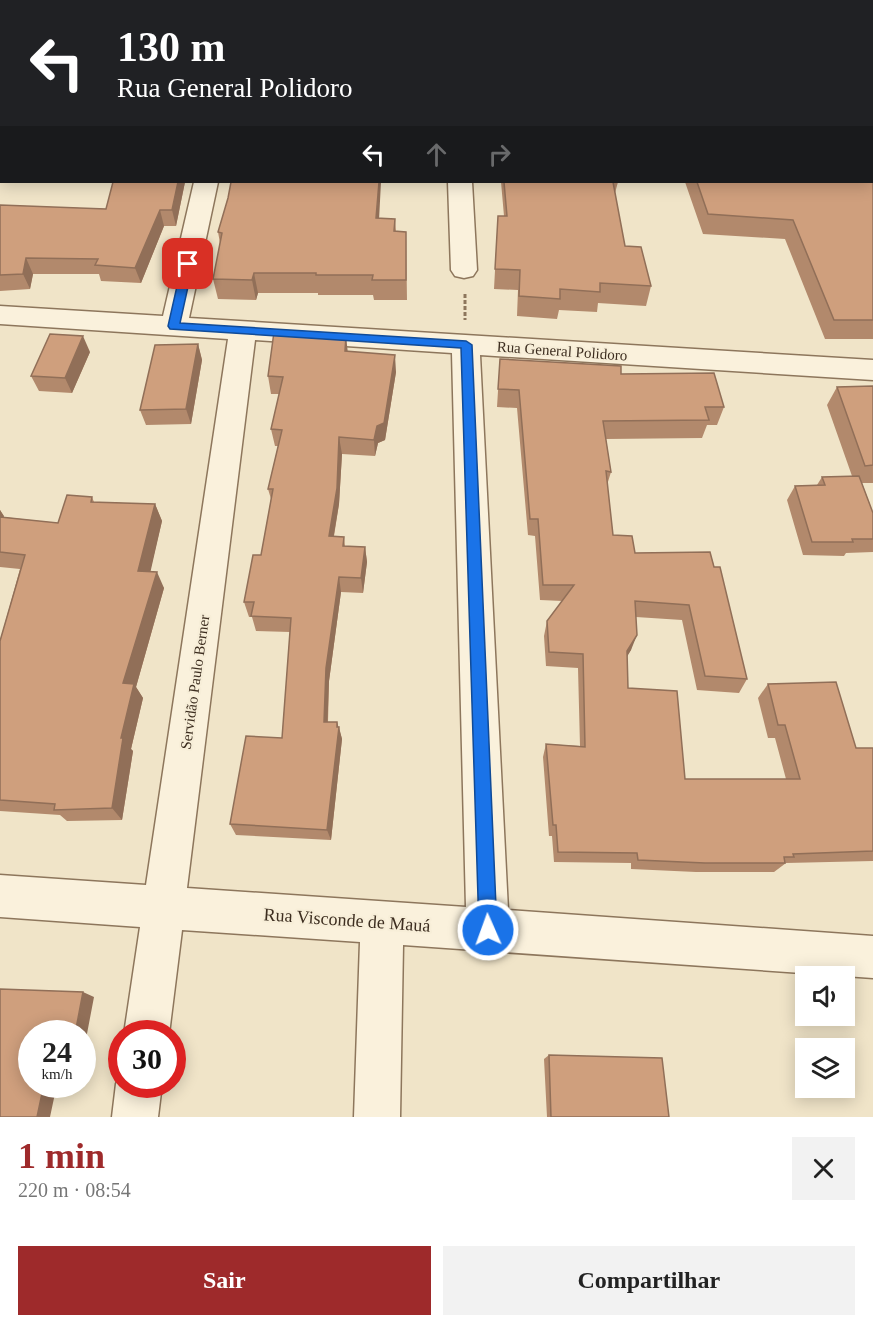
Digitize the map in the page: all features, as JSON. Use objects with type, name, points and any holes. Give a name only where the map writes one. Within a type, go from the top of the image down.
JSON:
[{"type":"street","points":[[174,326],[206,183]]},
{"type":"street","points":[[460,183],[464,270]]},
{"type":"street","name":"Rua General Polidoro","points":[[0,315],[873,370]]},
{"type":"street","name":"Servidão Paulo Berner","points":[[148,1020],[243,331]]},
{"type":"street","points":[[466,345],[488,930]]},
{"type":"street","name":"Rua Visconde de Mauá","points":[[0,896],[873,957]]},
{"type":"street","points":[[377,1117],[382,923]]},
{"type":"street","points":[[135,1117],[137,1098]]},
{"type":"path","points":[[464,270],[466,345]]},
{"type":"building","points":[[113,183],[178,183],[172,210],[160,210],[135,268],[95,265],[98,259],[26,258],[23,274],[0,275],[0,205],[106,209]]},
{"type":"building","points":[[231,183],[379,183],[376,218],[395,219],[394,231],[406,232],[406,280],[372,280],[373,275],[316,275],[316,273],[254,273],[252,280],[213,279],[222,233],[218,232]]},
{"type":"building","points":[[504,183],[613,183],[625,246],[641,247],[651,286],[600,283],[600,292],[560,289],[560,299],[519,296],[520,270],[495,269],[498,216],[507,216]]},
{"type":"building","points":[[697,183],[873,183],[873,320],[834,320],[793,220],[708,214]]},
{"type":"building","points":[[274,332],[346,336],[345,351],[395,355],[384,423],[377,426],[374,440],[339,437],[337,488],[329,536],[344,537],[343,546],[365,547],[361,578],[339,577],[326,668],[324,722],[337,722],[337,727],[339,727],[327,830],[230,824],[246,736],[282,738],[291,618],[251,616],[254,602],[244,602],[253,555],[261,555],[273,489],[268,489],[282,430],[271,429],[283,377],[268,376]]},
{"type":"building","points":[[50,334],[83,336],[65,378],[31,376]]},
{"type":"building","points":[[198,344],[186,409],[140,410],[155,345]]},
{"type":"building","points":[[500,359],[621,366],[621,374],[714,373],[724,407],[705,407],[709,420],[603,421],[611,472],[606,471],[613,535],[632,536],[635,553],[710,552],[714,567],[720,567],[747,679],[705,676],[689,605],[635,601],[637,635],[627,651],[628,688],[677,691],[685,779],[800,779],[785,725],[778,725],[768,684],[836,682],[856,748],[873,748],[873,851],[793,854],[794,857],[784,857],[785,863],[638,860],[637,853],[558,852],[556,825],[553,825],[546,744],[585,747],[583,654],[549,652],[547,621],[574,585],[543,585],[538,519],[530,519],[519,390],[498,389]]},
{"type":"building","points":[[873,386],[873,465],[865,466],[837,387]]},
{"type":"building","points":[[859,476],[873,513],[873,539],[852,539],[853,542],[812,542],[795,486],[825,485],[822,477]]},
{"type":"building","points":[[67,495],[92,497],[91,502],[155,504],[138,571],[157,572],[123,683],[134,684],[121,738],[123,738],[112,808],[54,810],[55,804],[0,800],[0,641],[25,555],[0,552],[0,517],[58,523]]},
{"type":"building","points":[[0,989],[83,992],[78,1020],[18,1020],[18,1098],[41,1098],[37,1117],[0,1117]]},
{"type":"building","points":[[549,1055],[662,1058],[669,1117],[551,1117]]},
{"type":"route","points":[[188,264],[174,326],[466,345],[488,930]]}]
